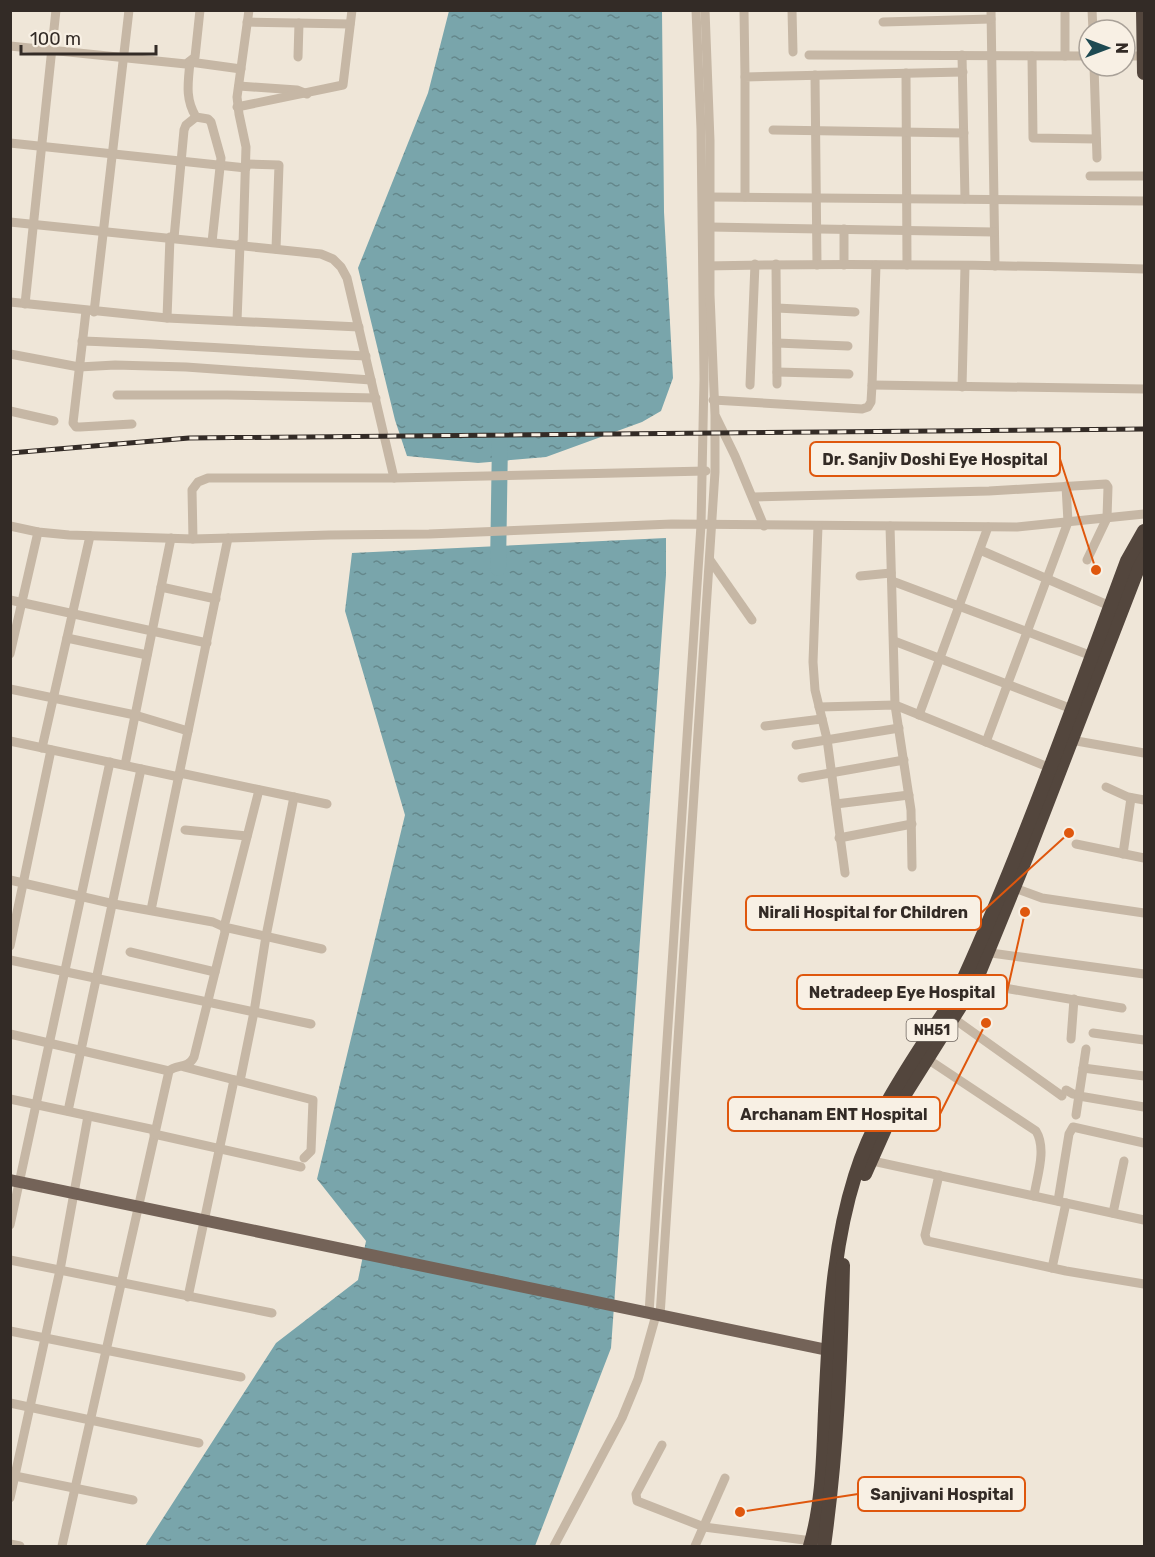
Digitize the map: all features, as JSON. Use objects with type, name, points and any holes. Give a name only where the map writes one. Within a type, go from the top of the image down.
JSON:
[{"type":"highway","points":[[1143,10],[1144,73]]},
{"type":"highway","name":"NH51","points":[[866,1159],[926,1058],[975,982],[982,952],[1054,770],[1072,709],[1127,561],[1144,539]]},
{"type":"highway","name":"NH51","points":[[1054,770],[1071,740],[1139,566],[1144,539]]},
{"type":"highway","name":"NH51","points":[[815,1545],[834,1477],[835,1352],[846,1240],[876,1122],[982,952]]},
{"type":"main road","points":[[15,1181],[835,1352]]},
{"type":"street","points":[[25,304],[56,10]]},
{"type":"street","points":[[129,10],[103,231],[90,311],[82,341],[73,420],[76,427],[132,424]]},
{"type":"street","points":[[167,318],[172,238],[184,130],[192,119],[187,95],[190,62],[195,57],[200,10]]},
{"type":"street","points":[[237,321],[246,166],[245,134],[237,107],[249,10]]},
{"type":"street","points":[[237,107],[344,85],[352,10]]},
{"type":"street","points":[[554,1546],[622,1418],[638,1378],[655,1315],[698,738],[715,472],[715,415],[696,10]]},
{"type":"street","points":[[655,1315],[701,525],[707,266],[711,227],[705,10]]},
{"type":"street","points":[[744,10],[745,198]]},
{"type":"street","points":[[792,10],[793,52]]},
{"type":"street","points":[[1065,10],[1065,56]]},
{"type":"street","points":[[883,22],[991,15],[995,266]]},
{"type":"street","points":[[247,21],[350,24]]},
{"type":"street","points":[[298,57],[299,23]]},
{"type":"street","points":[[10,46],[180,65],[190,62],[241,69]]},
{"type":"street","points":[[809,55],[1077,56]]},
{"type":"street","points":[[962,55],[965,199]]},
{"type":"street","points":[[1032,56],[1033,138],[1096,139]]},
{"type":"street","points":[[745,76],[963,72]]},
{"type":"street","points":[[906,73],[907,265]]},
{"type":"street","points":[[815,75],[817,265]]},
{"type":"street","points":[[1094,78],[1097,158]]},
{"type":"street","points":[[239,86],[297,90],[307,94]]},
{"type":"street","points":[[192,119],[208,119],[211,122],[220,153],[221,165],[212,242]]},
{"type":"street","points":[[773,130],[964,133]]},
{"type":"street","points":[[10,143],[221,165],[279,165],[276,249]]},
{"type":"street","points":[[1090,176],[1144,176]]},
{"type":"street","points":[[710,197],[1144,201]]},
{"type":"street","points":[[10,222],[242,244],[321,254],[333,259],[347,278],[394,478]]},
{"type":"street","points":[[711,227],[994,232]]},
{"type":"street","points":[[844,229],[844,265]]},
{"type":"street","points":[[750,385],[755,264]]},
{"type":"street","points":[[707,266],[776,264],[1144,269]]},
{"type":"street","points":[[776,264],[777,384]]},
{"type":"street","points":[[713,400],[862,409],[868,407],[871,402],[872,385],[876,265]]},
{"type":"street","points":[[962,387],[965,266]]},
{"type":"street","points":[[10,302],[167,318],[359,327]]},
{"type":"street","points":[[777,308],[855,312]]},
{"type":"street","points":[[82,341],[176,344],[274,352],[366,356]]},
{"type":"street","points":[[777,344],[848,346]]},
{"type":"street","points":[[11,356],[79,367],[124,365],[186,367],[371,380]]},
{"type":"street","points":[[777,372],[849,374]]},
{"type":"street","points":[[872,385],[1144,389]]},
{"type":"street","points":[[117,395],[227,394],[375,398]]},
{"type":"street","points":[[704,394],[753,497],[764,526]]},
{"type":"street","points":[[10,411],[54,421]]},
{"type":"street","points":[[193,539],[192,490],[198,482],[208,478],[394,478],[715,472]]},
{"type":"street","points":[[753,497],[989,491],[1106,484],[1108,487],[1107,518],[1087,560]]},
{"type":"street","points":[[986,742],[1068,522],[1066,486]]},
{"type":"street","points":[[10,526],[38,532],[90,536],[193,539],[429,534],[672,524],[1017,527],[1144,514]]},
{"type":"street","points":[[818,526],[813,662],[819,708],[832,772],[845,873]]},
{"type":"street","points":[[890,526],[895,705],[909,795],[912,867]]},
{"type":"street","points":[[919,715],[988,527]]},
{"type":"street","points":[[10,654],[38,532]]},
{"type":"street","points":[[10,946],[24,883],[54,698],[90,536]]},
{"type":"street","points":[[125,765],[171,538]]},
{"type":"street","points":[[151,910],[228,538]]},
{"type":"street","points":[[980,550],[1110,606]]},
{"type":"street","points":[[710,560],[752,620]]},
{"type":"street","points":[[860,576],[892,577],[1092,656]]},
{"type":"street","points":[[161,587],[216,599]]},
{"type":"street","points":[[10,600],[207,643]]},
{"type":"street","points":[[67,638],[147,655]]},
{"type":"street","points":[[894,641],[1072,709]]},
{"type":"street","points":[[10,689],[135,715],[189,731]]},
{"type":"street","points":[[819,708],[895,705],[1054,770]]},
{"type":"street","points":[[765,726],[822,719]]},
{"type":"street","points":[[796,745],[899,728]]},
{"type":"street","points":[[687,738],[698,738]]},
{"type":"street","points":[[1071,740],[1144,753]]},
{"type":"street","points":[[10,741],[141,769],[259,789],[327,804]]},
{"type":"street","points":[[802,778],[904,760]]},
{"type":"street","points":[[10,1225],[15,1181],[37,1105],[110,762]]},
{"type":"street","points":[[68,1111],[141,769]]},
{"type":"street","points":[[1106,787],[1131,798],[1144,800]]},
{"type":"street","points":[[184,1067],[191,1063],[194,1057],[224,941],[224,927],[259,789]]},
{"type":"street","points":[[836,804],[909,795]]},
{"type":"street","points":[[188,1297],[219,1149],[254,1012],[266,936],[294,797]]},
{"type":"street","points":[[1123,854],[1131,798]]},
{"type":"street","points":[[840,838],[912,824]]},
{"type":"street","points":[[185,830],[247,836]]},
{"type":"street","points":[[1077,844],[1144,858]]},
{"type":"street","points":[[10,880],[114,904],[213,922],[224,927],[322,949]]},
{"type":"street","points":[[1009,886],[1048,900],[1144,913]]},
{"type":"street","points":[[130,952],[215,972]]},
{"type":"street","points":[[982,952],[1144,974]]},
{"type":"street","points":[[10,960],[311,1024]]},
{"type":"street","points":[[975,982],[1122,1008]]},
{"type":"street","points":[[1071,1039],[1074,999]]},
{"type":"street","points":[[953,1018],[1064,1093],[1144,1107]]},
{"type":"street","points":[[1093,1033],[1144,1040]]},
{"type":"street","points":[[10,1034],[169,1071]]},
{"type":"street","points":[[1076,1115],[1086,1049]]},
{"type":"street","points":[[926,1058],[1036,1131],[1041,1138],[1042,1148],[1034,1196]]},
{"type":"street","points":[[10,1099],[68,1111],[155,1132],[219,1149],[302,1163],[311,1151],[313,1100],[184,1067],[173,1067],[169,1071],[155,1132],[138,1207],[120,1283],[63,1546]]},
{"type":"street","points":[[1083,1068],[1144,1076]]},
{"type":"street","points":[[10,1498],[60,1270],[88,1116]]},
{"type":"street","points":[[1052,1268],[1069,1134],[1074,1127],[1144,1143]]},
{"type":"street","points":[[866,1159],[1144,1220]]},
{"type":"street","points":[[1113,1213],[1124,1161]]},
{"type":"street","points":[[939,1175],[925,1239],[1052,1268],[1144,1284]]},
{"type":"street","points":[[10,1260],[272,1314]]},
{"type":"street","points":[[10,1331],[105,1352],[241,1377]]},
{"type":"street","points":[[10,1403],[199,1443]]},
{"type":"street","points":[[662,1445],[636,1494],[637,1501],[704,1527],[815,1545]]},
{"type":"street","points":[[13,1476],[134,1500]]},
{"type":"street","points":[[695,1546],[725,1478]]},
{"type":"street","points":[[10,1544],[20,1546]]},
{"type":"water","points":[[449,11],[662,11],[664,212],[673,378],[661,411],[642,422],[546,457],[478,463],[407,456],[395,420],[358,268],[428,93]]},
{"type":"water","points":[[666,538],[666,575],[611,1348],[535,1546],[145,1546],[276,1343],[358,1280],[366,1241],[317,1179],[405,815],[345,611],[352,553]]},
{"type":"waterway","points":[[498,568],[500,440]]},
{"type":"railway","points":[[10,453],[189,438],[1144,429]]},
{"type":"place","name":"Dr. Sanjiv Doshi Eye Hospital","points":[[1096,570]]},
{"type":"place","name":"Nirali Hospital for Children","points":[[1069,833]]},
{"type":"place","name":"Netradeep Eye Hospital","points":[[1025,912]]},
{"type":"place","name":"Archanam ENT Hospital","points":[[986,1023]]},
{"type":"place","name":"Sanjivani Hospital","points":[[740,1512]]}]
